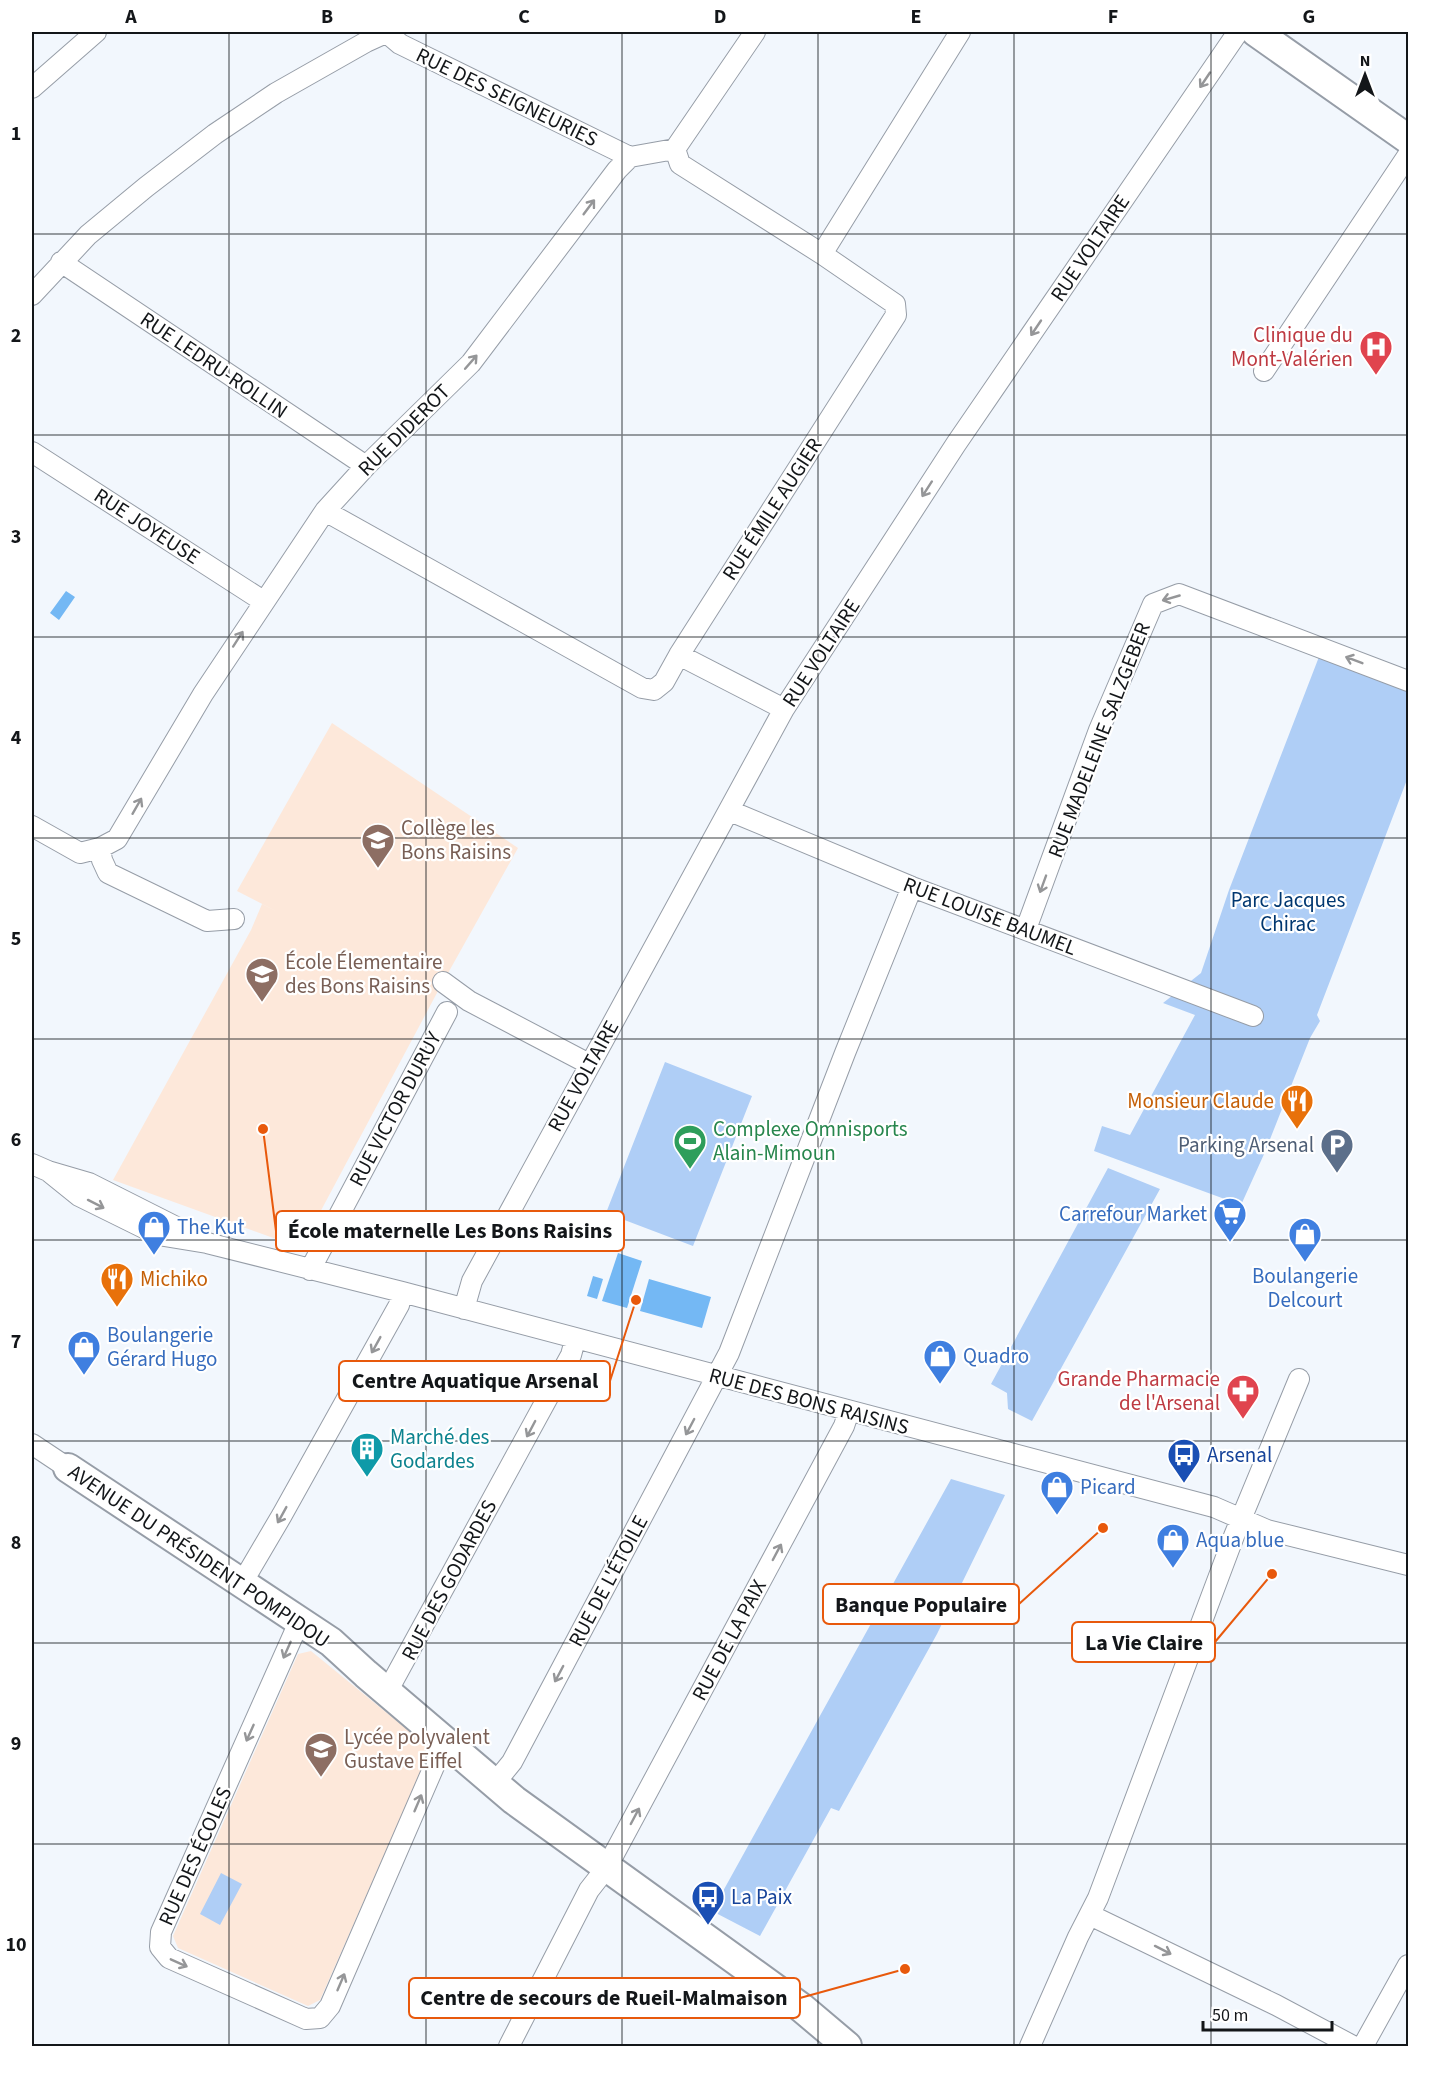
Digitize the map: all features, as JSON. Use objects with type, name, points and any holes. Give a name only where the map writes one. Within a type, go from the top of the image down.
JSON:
[{"type":"street","points":[[32,88],[96,32]]},
{"type":"street","points":[[32,295],[88,235],[215,134],[276,93],[387,32]]},
{"type":"street","name":"RUE DES SEIGNEURIES","points":[[387,32],[400,44],[630,157]]},
{"type":"street","points":[[630,157],[675,149],[755,32]]},
{"type":"street","points":[[675,149],[680,164],[822,254],[960,32]]},
{"type":"street","name":"RUE VOLTAIRE","points":[[464,1309],[471,1281],[784,709],[957,444],[1238,32]]},
{"type":"street","points":[[1256,32],[1408,139]]},
{"type":"street","points":[[1264,371],[1408,155]]},
{"type":"street","name":"RUE DIDEROT","points":[[33,831],[80,854],[117,839],[202,694],[325,511],[366,466],[471,363],[617,170],[630,157]]},
{"type":"street","name":"RUE ÉMILE AUGIER","points":[[325,511],[642,688],[654,690],[664,682],[896,315],[895,304],[822,254]]},
{"type":"street","name":"RUE LEDRU-ROLLIN","points":[[61,262],[366,466]]},
{"type":"street","name":"RUE JOYEUSE","points":[[32,452],[263,601]]},
{"type":"street","name":"RUE MADELEINE SALZGEBER","points":[[1026,930],[1100,730],[1153,604],[1179,594],[1408,681]]},
{"type":"street","points":[[679,655],[784,709]]},
{"type":"street","name":"RUE LOUISE BAUMEL","points":[[730,811],[912,887],[1253,1016]]},
{"type":"street","points":[[99,848],[108,873],[207,921],[234,920]]},
{"type":"street","name":"RUE DE L'ÉTOILE","points":[[494,1784],[512,1762],[729,1353],[912,887]]},
{"type":"street","points":[[443,982],[469,1001],[589,1064]]},
{"type":"street","name":"RUE VICTOR DURUY","points":[[310,1270],[447,1012]]},
{"type":"street","name":"RUE DES BONS RAISINS","points":[[40,1167],[89,1184],[207,1243],[402,1292],[575,1340],[1214,1508],[1267,1530],[1408,1565]]},
{"type":"street","points":[[242,1583],[399,1305],[402,1292]]},
{"type":"street","name":"RUE DES GODARDES","points":[[387,1692],[571,1355],[575,1340]]},
{"type":"street","points":[[1030,2046],[1098,1898],[1241,1520],[1299,1379]]},
{"type":"street","name":"RUE DE LA PAIX","points":[[509,2046],[589,1890],[607,1868],[844,1426],[849,1411]]},
{"type":"street","name":"AVENUE DU PRÉSIDENT POMPIDOU","points":[[32,1444],[331,1642],[494,1784],[802,2008],[847,2046]]},
{"type":"street","name":"RUE DES ÉCOLES","points":[[300,1620],[161,1932],[160,1947],[169,1958],[306,2019],[320,2018],[330,2006],[445,1741]]},
{"type":"street","points":[[1090,1915],[1276,2005],[1353,2046]]},
{"type":"street","points":[[1363,2046],[1408,1965]]},
{"type":"shaded area","points":[[66,591],[75,597],[59,620],[50,613]]},
{"type":"shaded area","points":[[332,723],[518,848],[438,991],[301,1248],[113,1180],[251,930],[262,904],[278,912],[237,891]]},
{"type":"shaded area","points":[[618,1253],[642,1261],[627,1308],[602,1301]]},
{"type":"shaded area","points":[[593,1276],[603,1279],[597,1299],[587,1296]]},
{"type":"shaded area","points":[[649,1279],[711,1297],[702,1328],[640,1311]]},
{"type":"shaded area","points":[[311,1651],[431,1749],[320,2000],[308,2006],[178,1948],[173,1936],[298,1654]]},
{"type":"green space","name":"Parc Jacques Chirac","points":[[1322,649],[1408,681],[1408,777],[1317,1015],[1320,1021],[1310,1038],[1265,1152],[1241,1205],[1094,1151],[1102,1126],[1130,1135],[1195,1015],[1163,1003],[1201,973],[1229,890]]},
{"type":"green space","points":[[665,1062],[752,1096],[693,1246],[606,1213]]},
{"type":"green space","points":[[1108,1168],[1160,1189],[1032,1421],[1008,1409],[1007,1393],[991,1384]]},
{"type":"green space","points":[[951,1479],[1005,1495],[937,1634],[839,1811],[831,1808],[760,1936],[712,1911]]},
{"type":"green space","points":[[221,1873],[242,1884],[220,1925],[200,1914]]},
{"type":"place","name":"Clinique du Mont-Valérien","points":[[1376,376]]},
{"type":"place","name":"Collège les Bons Raisins","points":[[378,869]]},
{"type":"place","name":"École Élementaire des Bons Raisins","points":[[262,1003]]},
{"type":"place","name":"École maternelle Les Bons Raisins","points":[[263,1129]]},
{"type":"place","name":"Monsieur Claude","points":[[1297,1130]]},
{"type":"place","name":"Complexe Omnisports Alain-Mimoun","points":[[690,1170]]},
{"type":"place","name":"Parking Arsenal","points":[[1337,1174]]},
{"type":"place","name":"Carrefour Market","points":[[1230,1243]]},
{"type":"place","name":"The Kut","points":[[154,1256]]},
{"type":"place","name":"Boulangerie Delcourt","points":[[1305,1263]]},
{"type":"place","name":"Centre Aquatique Arsenal","points":[[636,1300]]},
{"type":"place","name":"Michiko","points":[[117,1308]]},
{"type":"place","name":"Boulangerie Gérard Hugo","points":[[84,1376]]},
{"type":"place","name":"Quadro","points":[[940,1385]]},
{"type":"place","name":"Grande Pharmacie de l'Arsenal","points":[[1243,1420]]},
{"type":"place","name":"Marché des Godardes","points":[[367,1478]]},
{"type":"place","name":"Arsenal","points":[[1184,1484]]},
{"type":"place","name":"Picard","points":[[1057,1516]]},
{"type":"place","name":"Banque Populaire","points":[[1103,1528]]},
{"type":"place","name":"Aqua blue","points":[[1173,1569]]},
{"type":"place","name":"La Vie Claire","points":[[1272,1574]]},
{"type":"place","name":"Lycée polyvalent Gustave Eiffel","points":[[321,1778]]},
{"type":"place","name":"La Paix","points":[[708,1926]]},
{"type":"place","name":"Centre de secours de Rueil-Malmaison","points":[[905,1969]]}]
